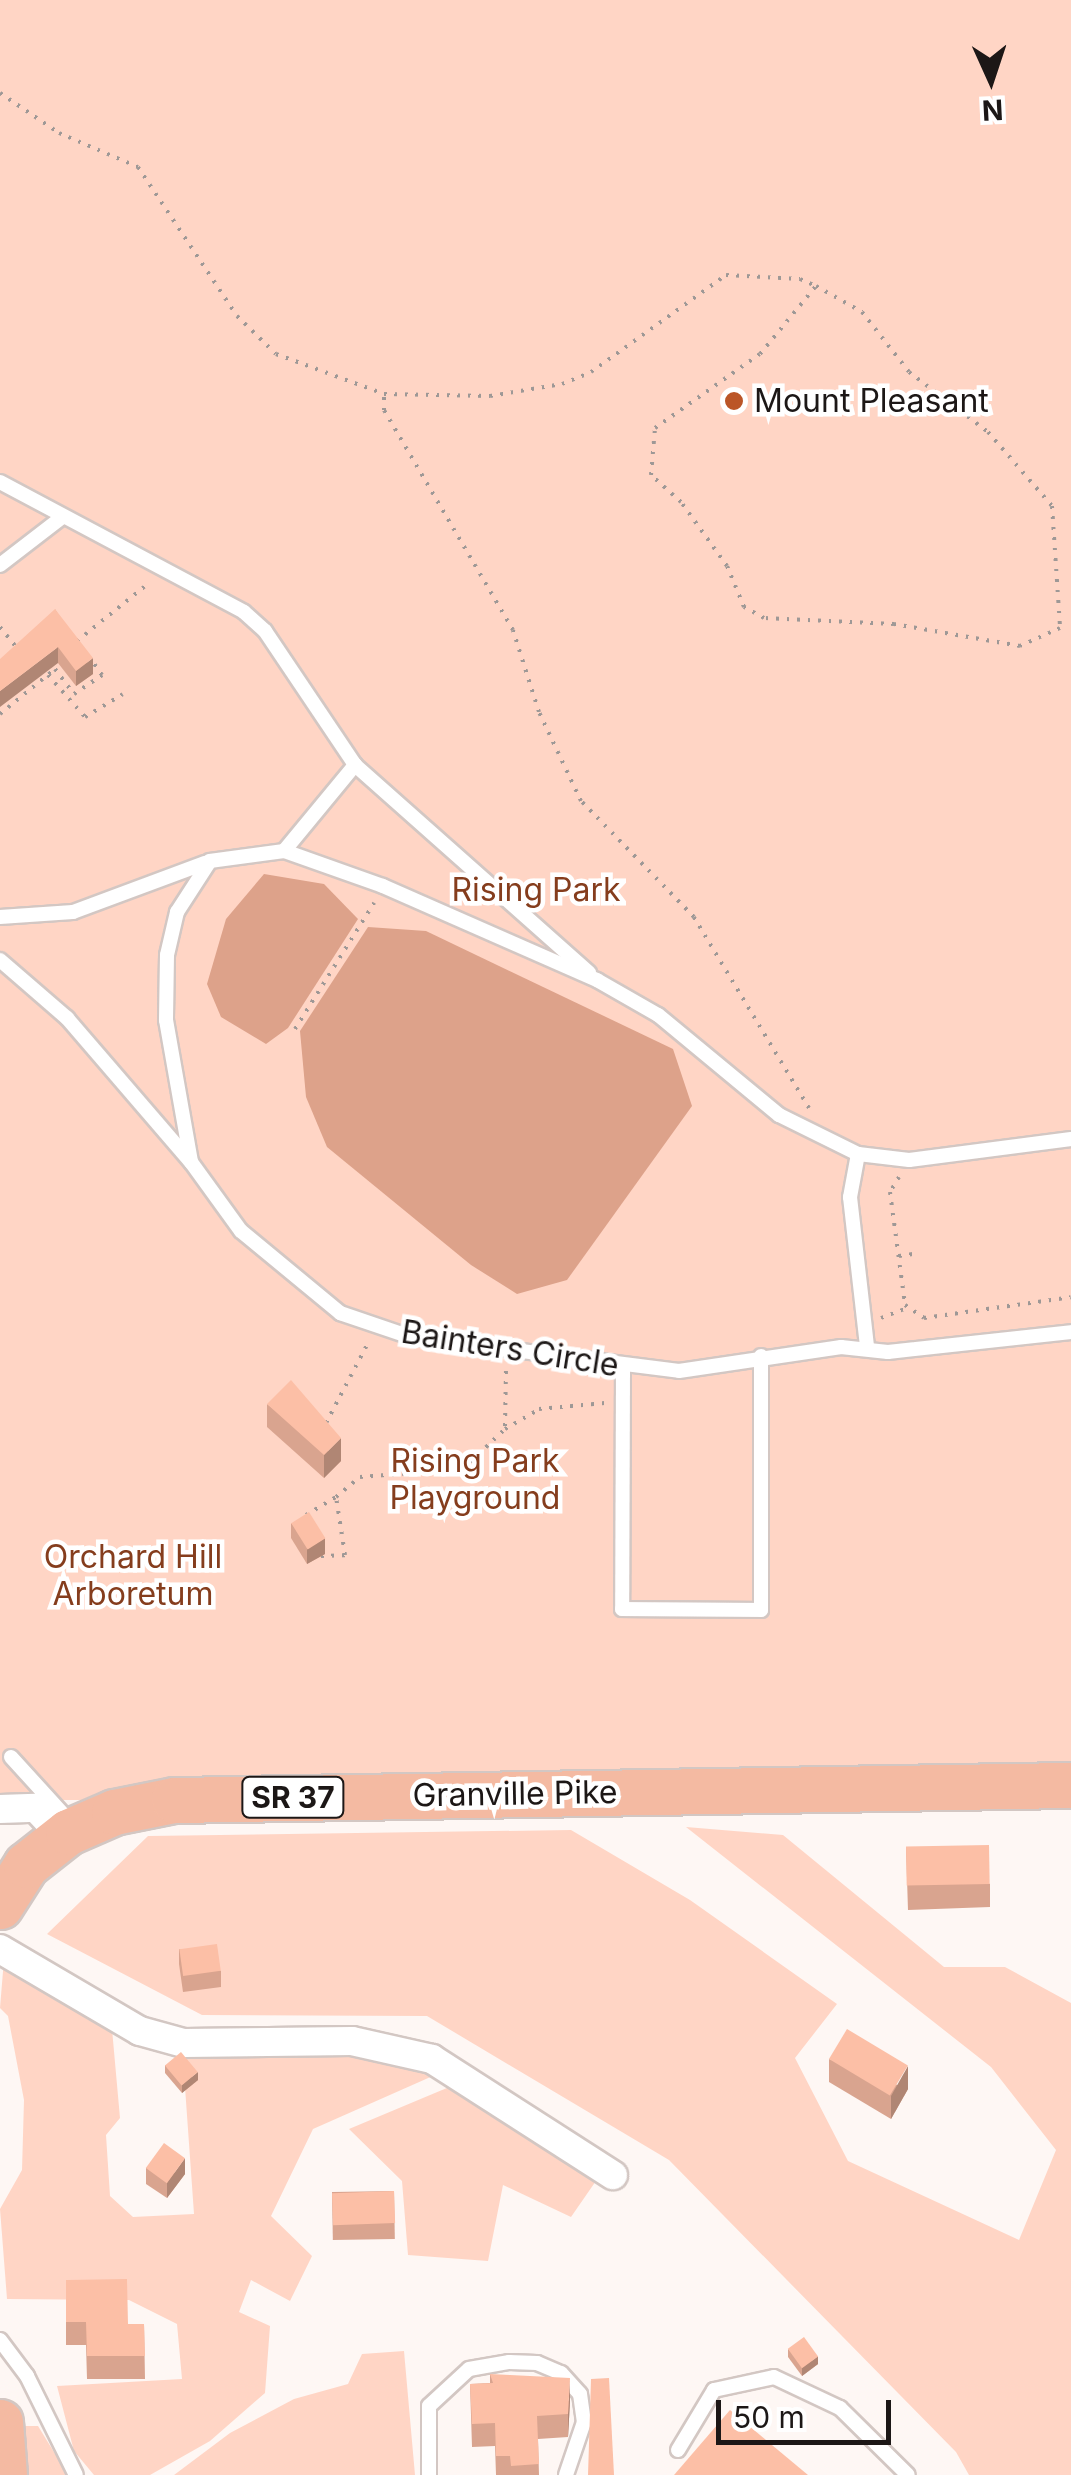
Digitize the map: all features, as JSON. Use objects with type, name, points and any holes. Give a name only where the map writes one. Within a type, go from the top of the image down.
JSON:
[{"type":"highway","name":"Granville Pike","points":[[0,1906],[26,1865],[68,1832],[174,1800],[1071,1785]]},
{"type":"highway","points":[[0,2422],[4,2475]]},
{"type":"street","points":[[0,1809],[36,1808],[68,1832]]},
{"type":"street","points":[[0,1949],[140,2031],[184,2042],[352,2041],[432,2059],[613,2175]]},
{"type":"lane","points":[[0,482],[61,518],[244,612],[265,631],[356,765],[597,980]]},
{"type":"lane","points":[[0,566],[61,518]]},
{"type":"lane","points":[[284,850],[356,765]]},
{"type":"lane","points":[[0,917],[72,912],[210,861],[284,850],[383,886],[597,980],[658,1015],[780,1115],[858,1154],[910,1160],[1071,1139]]},
{"type":"lane","name":"Bainters Circle","points":[[210,861],[177,912],[167,955],[166,1020],[190,1162],[241,1231],[340,1313],[411,1337],[623,1369],[679,1371],[761,1356],[867,1347],[888,1352],[1071,1332]]},
{"type":"lane","points":[[0,960],[67,1018],[190,1162]]},
{"type":"lane","points":[[858,1154],[850,1197],[867,1347]]},
{"type":"lane","points":[[623,1369],[622,1609],[761,1610],[761,1356]]},
{"type":"lane","points":[[11,1757],[68,1832]]},
{"type":"lane","points":[[0,2340],[22,2367],[76,2475]]},
{"type":"lane","points":[[429,2475],[430,2406],[468,2370],[510,2362],[537,2363],[561,2373],[580,2394],[584,2422],[566,2475]]},
{"type":"lane","points":[[678,2450],[714,2390],[774,2378],[840,2408],[908,2475]]},
{"type":"path","points":[[0,94],[60,132],[138,167],[237,316],[276,354],[356,389],[384,394],[490,396],[562,384],[591,372],[726,275],[816,286],[862,312],[910,372],[988,432],[1052,506],[1060,628],[1020,646],[894,624],[764,618],[744,607],[727,566],[681,502],[651,475],[655,428],[760,354],[816,286]]},
{"type":"path","points":[[384,394],[389,419],[513,630],[539,712],[581,801],[694,916],[820,1136]]},
{"type":"path","points":[[76,641],[163,568]]},
{"type":"path","points":[[0,628],[20,652],[10,660]]},
{"type":"path","points":[[0,714],[55,669],[74,694],[102,675],[66,628]]},
{"type":"path","points":[[16,647],[30,636]]},
{"type":"path","points":[[48,675],[85,716],[123,694]]},
{"type":"path","points":[[294,1029],[383,886]]},
{"type":"path","points":[[910,1160],[890,1192],[908,1307],[924,1318],[1035,1299],[1071,1297]]},
{"type":"path","points":[[899,1256],[913,1254]]},
{"type":"path","points":[[865,1320],[908,1307]]},
{"type":"path","points":[[323,1426],[350,1387],[375,1325]]},
{"type":"path","points":[[505,1429],[506,1361]]},
{"type":"path","points":[[294,1525],[360,1476],[463,1469],[505,1429],[539,1410],[620,1401]]},
{"type":"path","points":[[321,1556],[338,1558],[346,1550],[336,1497]]},
{"type":"green space","name":"Rising Park","points":[[0,0],[1071,0],[1071,1800],[0,1800]]},
{"type":"green space","points":[[686,1827],[783,1835],[944,1967],[1005,1967],[1071,2003],[1071,2475],[969,2475],[956,2452],[669,2160],[427,2016],[202,2015],[47,1934],[148,1836],[571,1830],[690,1900],[837,2004],[795,2058],[848,2161],[1019,2240],[1056,2150],[991,2067]]},
{"type":"green space","points":[[4,1959],[112,2029],[120,2118],[106,2135],[110,2196],[133,2217],[194,2214],[183,2059],[387,2053],[435,2075],[313,2129],[271,2216],[312,2256],[290,2301],[251,2280],[239,2312],[270,2326],[265,2393],[210,2441],[150,2475],[94,2475],[74,2451],[57,2386],[182,2379],[177,2324],[129,2300],[7,2299],[0,2209],[22,2170],[24,2100],[8,2016],[0,2008]]},
{"type":"green space","points":[[454,2085],[598,2178],[571,2217],[503,2185],[488,2261],[408,2255],[402,2181],[349,2129]]},
{"type":"green space","points":[[404,2351],[415,2475],[174,2475],[230,2433],[294,2399],[348,2384],[362,2354]]},
{"type":"green space","points":[[21,2426],[38,2426],[68,2475],[23,2475]]},
{"type":"shaded area","points":[[264,874],[324,884],[358,919],[288,1028],[266,1044],[221,1017],[207,984],[226,919]]},
{"type":"shaded area","points":[[368,927],[426,931],[673,1049],[692,1106],[567,1280],[517,1294],[471,1265],[327,1147],[306,1097],[300,1031]]},
{"type":"building","points":[[55,609],[93,658],[76,671],[58,647],[0,691],[0,659]]},
{"type":"building","points":[[291,1380],[341,1438],[324,1455],[267,1404]]},
{"type":"building","points":[[309,1512],[325,1538],[308,1549],[291,1523]]},
{"type":"building","points":[[989,1845],[990,1884],[907,1885],[906,1846]]},
{"type":"building","points":[[217,1944],[221,1971],[183,1976],[179,1949]]},
{"type":"building","points":[[847,2029],[908,2066],[890,2096],[829,2059]]},
{"type":"building","points":[[181,2052],[198,2072],[182,2085],[165,2065]]},
{"type":"building","points":[[164,2143],[185,2158],[167,2183],[146,2168]]},
{"type":"building","points":[[394,2191],[395,2223],[333,2225],[332,2193]]},
{"type":"building","points":[[127,2279],[128,2324],[144,2324],[145,2356],[87,2356],[86,2322],[66,2322],[66,2280]]},
{"type":"building","points":[[804,2337],[818,2356],[802,2368],[788,2349]]},
{"type":"building","points":[[490,2374],[570,2378],[568,2414],[537,2416],[539,2464],[511,2466],[510,2456],[496,2456],[495,2423],[472,2424],[470,2384],[493,2383]]},
{"type":"building","points":[[609,2378],[614,2475],[588,2475],[591,2379]]},
{"type":"building","points":[[730,2410],[808,2475],[674,2475]]},
{"type":"place","name":"Mount Pleasant","points":[[734,401]]},
{"type":"park label","name":"Rising Park Playground","points":[[475,1480]]},
{"type":"park label","name":"Orchard Hill Arboretum","points":[[133,1576]]}]
